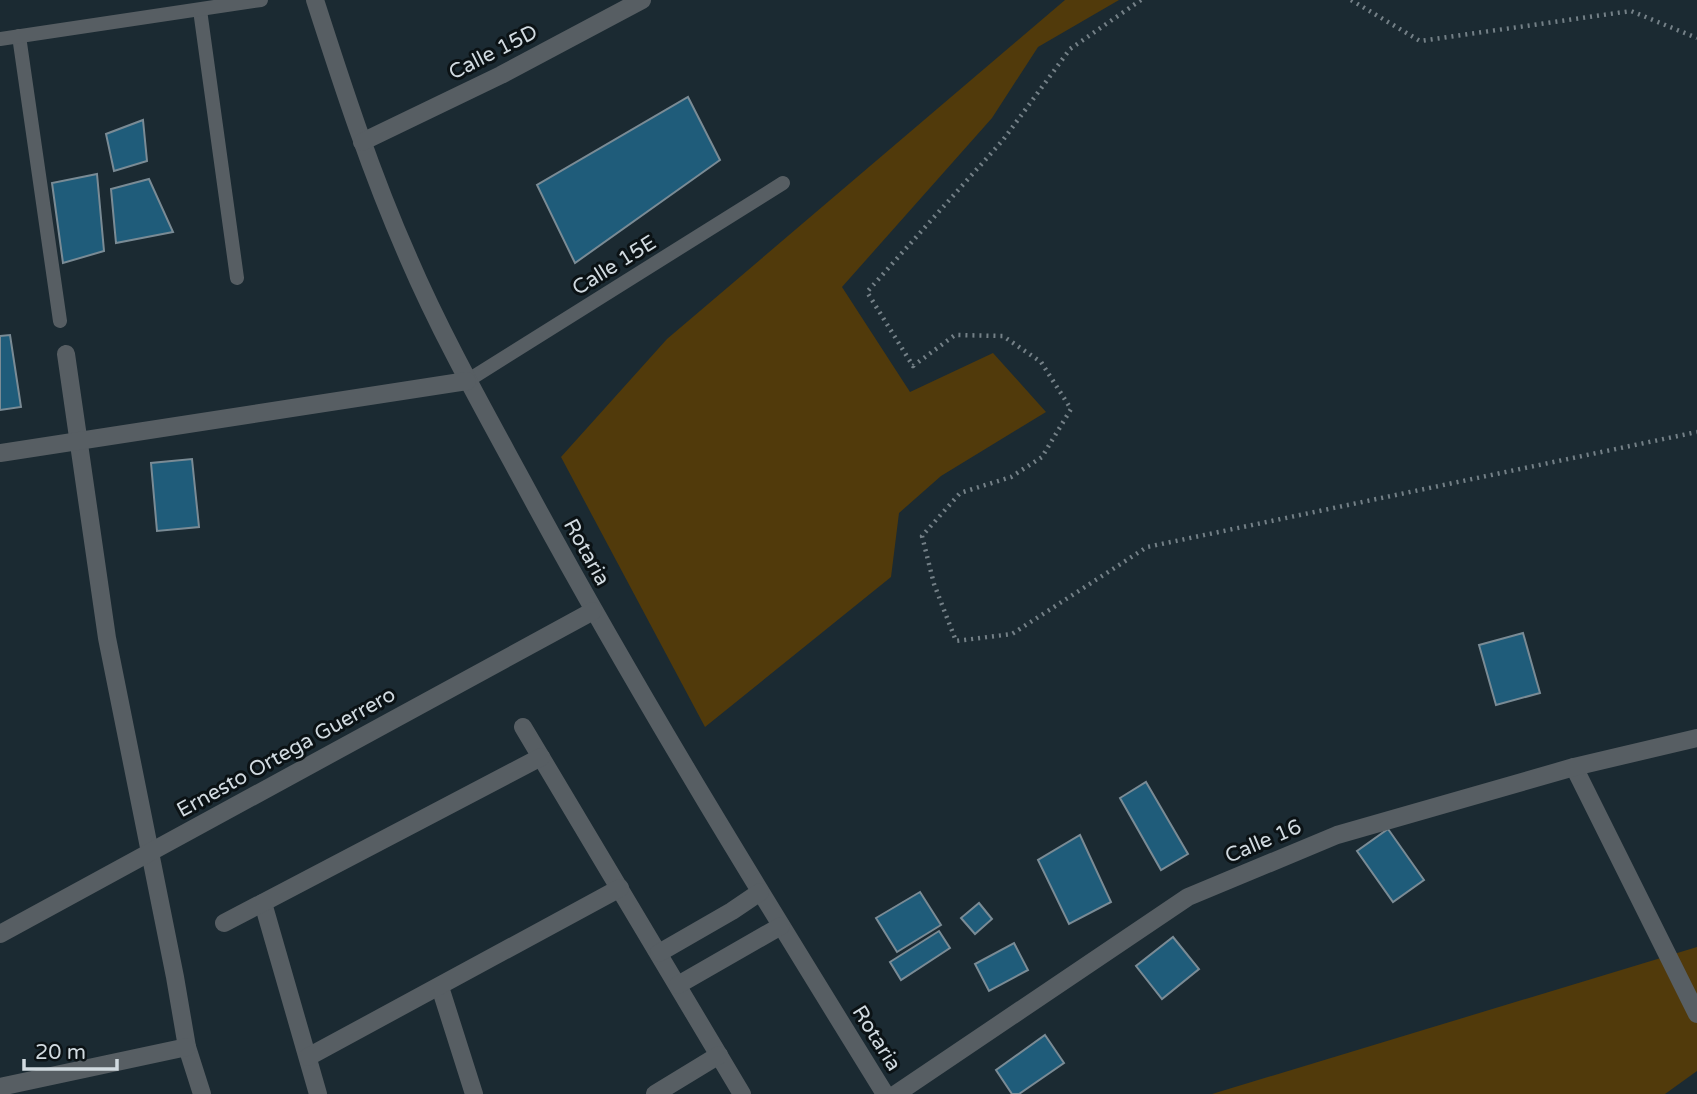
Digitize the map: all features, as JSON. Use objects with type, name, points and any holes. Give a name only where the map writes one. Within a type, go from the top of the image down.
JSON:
[{"type":"street","name":"Rotaria","points":[[315,0],[362,142],[409,260],[467,381],[593,611],[760,892],[885,1094]]},
{"type":"street","name":"Calle 15D","points":[[362,142],[501,75],[642,0]]},
{"type":"street","points":[[66,354],[107,638],[151,852],[187,1047],[202,1094]]},
{"type":"street","points":[[0,453],[467,381]]},
{"type":"street","name":"Ernesto Ortega Guerrero","points":[[0,934],[593,611]]},
{"type":"street","points":[[523,727],[742,1094]]},
{"type":"street","name":"Calle 16","points":[[896,1094],[1188,897],[1337,835],[1574,768],[1697,738]]},
{"type":"street","points":[[224,923],[541,757]]},
{"type":"street","points":[[1574,768],[1697,1014]]},
{"type":"street","points":[[308,1057],[620,888]]},
{"type":"street","points":[[659,953],[760,892]]},
{"type":"street","points":[[263,903],[318,1094]]},
{"type":"street","points":[[678,985],[781,926]]},
{"type":"street","points":[[440,986],[474,1094]]},
{"type":"street","points":[[0,1087],[187,1047]]},
{"type":"street","points":[[655,1094],[719,1055]]},
{"type":"lane","points":[[0,39],[261,0]]},
{"type":"lane","points":[[200,10],[237,278]]},
{"type":"lane","points":[[19,36],[60,321]]},
{"type":"lane","name":"Calle 15E","points":[[467,381],[783,183]]},
{"type":"path","points":[[1141,0],[1070,49],[1003,140],[867,292],[912,366],[955,335],[1003,335],[1041,362],[1071,409],[1042,457],[1011,477],[960,493],[922,536],[934,584],[956,641],[1012,634],[1147,547],[1697,432]]},
{"type":"path","points":[[1351,0],[1420,41],[1631,11],[1697,38]]},
{"type":"shaded area","points":[[1065,0],[1119,0],[1038,47],[992,118],[842,287],[910,392],[993,353],[1046,412],[941,476],[899,513],[891,577],[705,727],[561,457],[667,339]]},
{"type":"shaded area","points":[[1697,947],[1697,1071],[1665,1094],[1212,1094]]},
{"type":"building","points":[[688,97],[720,160],[575,263],[537,185]]},
{"type":"building","points":[[143,120],[147,161],[114,171],[106,134]]},
{"type":"building","points":[[97,174],[104,251],[63,263],[52,183]]},
{"type":"building","points":[[149,179],[173,232],[116,243],[111,189]]},
{"type":"building","points":[[10,335],[21,407],[0,410],[0,336]]},
{"type":"building","points":[[192,459],[199,527],[157,531],[151,463]]},
{"type":"building","points":[[1523,633],[1540,693],[1496,705],[1479,645]]},
{"type":"building","points":[[1146,782],[1188,854],[1161,870],[1120,798]]},
{"type":"building","points":[[1388,829],[1424,880],[1393,902],[1357,851]]},
{"type":"building","points":[[1080,835],[1111,902],[1069,924],[1038,860]]},
{"type":"building","points":[[920,892],[941,925],[897,952],[876,918]]},
{"type":"building","points":[[979,903],[992,919],[975,934],[961,918]]},
{"type":"building","points":[[939,931],[950,948],[901,980],[890,962]]},
{"type":"building","points":[[1173,937],[1199,969],[1162,999],[1136,966]]},
{"type":"building","points":[[1014,943],[1028,970],[989,991],[975,964]]},
{"type":"building","points":[[1045,1035],[1064,1063],[1019,1094],[1012,1094],[996,1070]]}]
